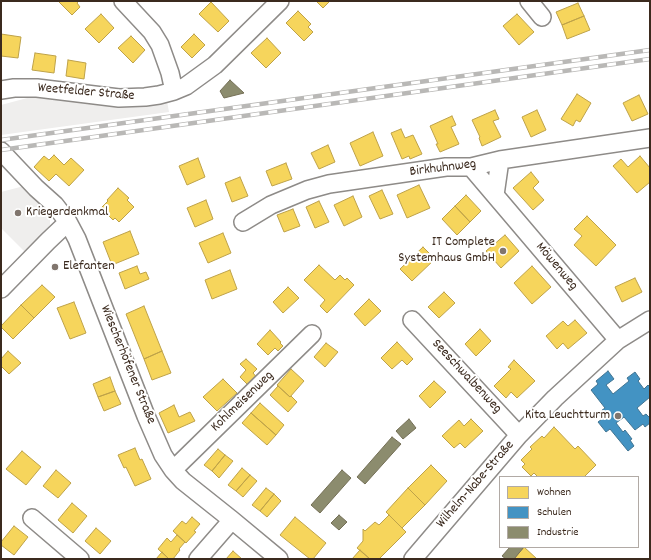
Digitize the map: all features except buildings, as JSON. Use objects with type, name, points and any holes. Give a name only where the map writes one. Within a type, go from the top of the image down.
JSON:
[{"type":"street","points":[[123,1],[143,21],[160,45],[168,66],[174,91]]},
{"type":"street","name":"Weetfelder Straße","points":[[1,90],[14,88],[37,88],[119,98],[145,97],[174,91],[186,86],[215,65],[280,1]]},
{"type":"street","points":[[528,1],[542,17]]},
{"type":"street","name":"Birkhuhnweg","points":[[243,222],[272,205],[307,190],[329,184],[446,167],[471,166],[500,160],[650,138]]},
{"type":"street","name":"Wiescherhöfener Straße","points":[[1,151],[36,188],[55,205],[68,222],[77,239],[146,416],[163,455],[172,470],[183,482],[279,559]]},
{"type":"street","points":[[494,195],[500,160]]},
{"type":"street","name":"Möwenweg","points":[[471,166],[618,340]]},
{"type":"street","points":[[1,289],[68,222]]},
{"type":"street","name":"Seeschwalbenweg","points":[[412,320],[519,435]]},
{"type":"street","name":"Wilhelm-Nabe-Straße","points":[[413,559],[519,435],[555,398],[618,340],[650,320]]},
{"type":"street","name":"Kohlmeisenweg","points":[[172,470],[312,334]]},
{"type":"street","points":[[32,518],[80,559]]},
{"type":"street","points":[[198,559],[232,520]]},
{"type":"shaded area","points":[[31,97],[122,106],[167,101],[169,112],[1,135],[1,105]]},
{"type":"shaded area","points":[[24,186],[50,215],[50,225],[25,252],[1,228],[1,192]]},
{"type":"railway","points":[[1,140],[650,50]]},
{"type":"railway","points":[[1,150],[650,59]]},
{"type":"place","name":"Kriegerdenkmal","points":[[18,213]]},
{"type":"place","name":"IT Complete Systemhaus GmbH","points":[[503,251]]},
{"type":"place","name":"Elefanten","points":[[55,267]]},
{"type":"place","name":"Kita Leuchtturm","points":[[618,416]]}]
